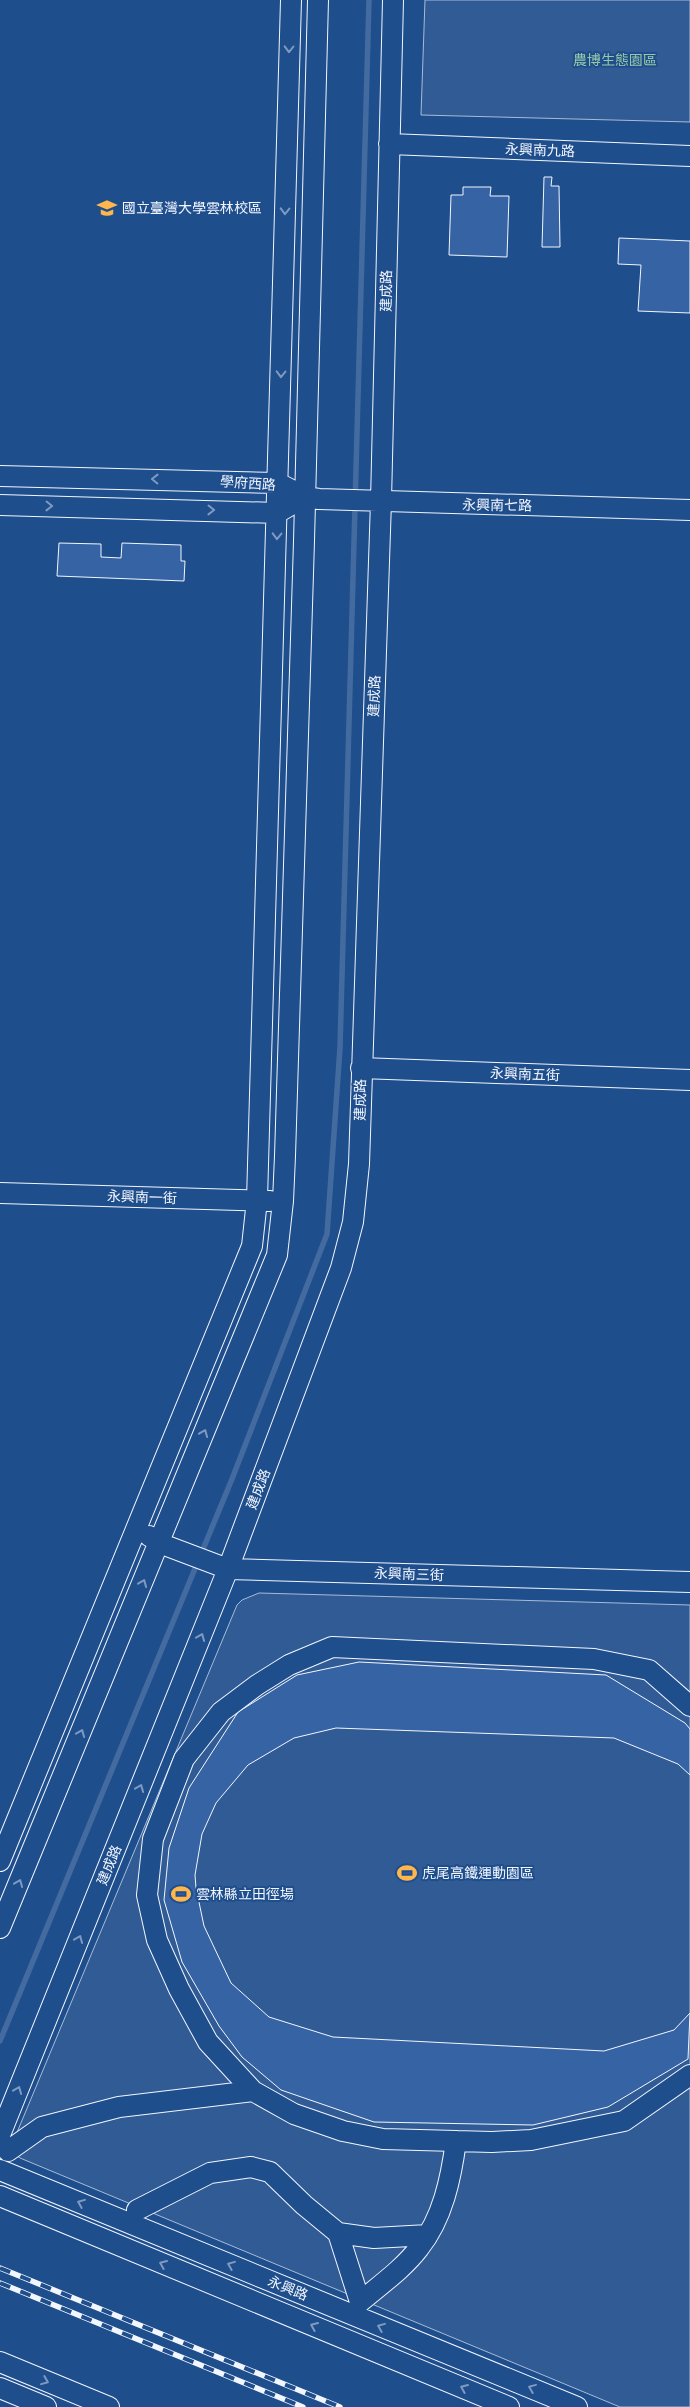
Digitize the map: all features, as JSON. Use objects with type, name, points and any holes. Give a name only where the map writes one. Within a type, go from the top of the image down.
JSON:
[{"type":"street","points":[[0,1861],[252,1246],[257,1200],[290,0]]},
{"type":"street","points":[[0,1928],[163,1544],[276,1255],[283,1201],[312,498],[318,0]]},
{"type":"street","name":"建成路","points":[[4,2143],[222,1567],[341,1268],[353,1222],[359,1164],[374,501],[390,144],[393,0]]},
{"type":"street","name":"永興南九路","points":[[390,144],[690,156]]},
{"type":"street","name":"學府西路","points":[[0,476],[278,483],[312,498]]},
{"type":"street","name":"學府西路","points":[[0,505],[277,513],[312,498]]},
{"type":"street","name":"永興南七路","points":[[312,498],[690,510]]},
{"type":"street","name":"永興南五街","points":[[361,1068],[690,1080]]},
{"type":"street","name":"永興南一街","points":[[0,1193],[283,1201]]},
{"type":"street","name":"永興南三街","points":[[137,1530],[163,1544],[222,1567],[690,1582]]},
{"type":"street","points":[[690,1706],[649,1670],[594,1659],[332,1647],[289,1665],[257,1685],[221,1712],[184,1759],[153,1839],[147,1896],[157,1940],[178,1989],[208,2042],[253,2091],[294,2114],[343,2131],[384,2139],[456,2141],[531,2140],[624,2121],[690,2075]]},
{"type":"street","points":[[4,2143],[42,2127],[119,2107],[253,2091]]},
{"type":"street","points":[[338,2233],[360,2302],[401,2268],[428,2235],[450,2182],[456,2141]]},
{"type":"street","points":[[137,2210],[210,2173],[251,2167],[270,2172],[304,2205],[338,2233],[374,2238],[428,2235]]},
{"type":"street","name":"永興路","points":[[0,2170],[577,2407]]},
{"type":"street","name":"永興路","points":[[0,2196],[509,2407]]},
{"type":"street","points":[[0,2362],[109,2407]]},
{"type":"street","points":[[0,2388],[46,2407]]},
{"type":"shaded area","name":"農博生態園區","points":[[425,0],[690,0],[690,122],[421,115]]},
{"type":"shaded area","name":"虎尾高鐵運動園區","points":[[259,1593],[690,1605],[690,2407],[620,2407],[20,2158],[15,2154],[13,2142],[237,1605],[242,1600]]},
{"type":"building","points":[[544,177],[552,177],[551,186],[559,186],[560,247],[542,247]]},
{"type":"building","points":[[463,187],[491,187],[490,196],[509,196],[507,257],[449,255],[451,195],[463,195]]},
{"type":"building","points":[[619,238],[690,241],[690,313],[638,311],[641,265],[618,264]]},
{"type":"building","points":[[59,543],[101,544],[101,557],[121,558],[122,543],[181,545],[181,561],[185,561],[184,581],[57,576]]},
{"type":"building","name":"雲林縣立田徑場","points":[[359,1662],[606,1675],[685,1723],[690,1729],[690,1775],[678,1764],[614,1738],[336,1728],[294,1738],[248,1765],[216,1803],[202,1834],[195,1875],[196,1888],[204,1926],[231,1983],[269,2017],[333,2037],[604,2051],[674,2030],[690,2013],[688,2059],[608,2107],[533,2125],[374,2122],[281,2090],[242,2057],[219,2026],[182,1962],[164,1900],[169,1848],[189,1788],[238,1712],[297,1675]]},
{"type":"waterway","points":[[0,2041],[232,1479],[327,1234],[340,1048],[369,0]]},
{"type":"railway","points":[[0,2268],[340,2407]]},
{"type":"railway","points":[[0,2283],[303,2407]]},
{"type":"place","name":"國立臺灣大學雲林校區","points":[[107,208]]},
{"type":"place","name":"虎尾高鐵運動園區","points":[[407,1873]]},
{"type":"place","name":"雲林縣立田徑場","points":[[181,1894]]}]
